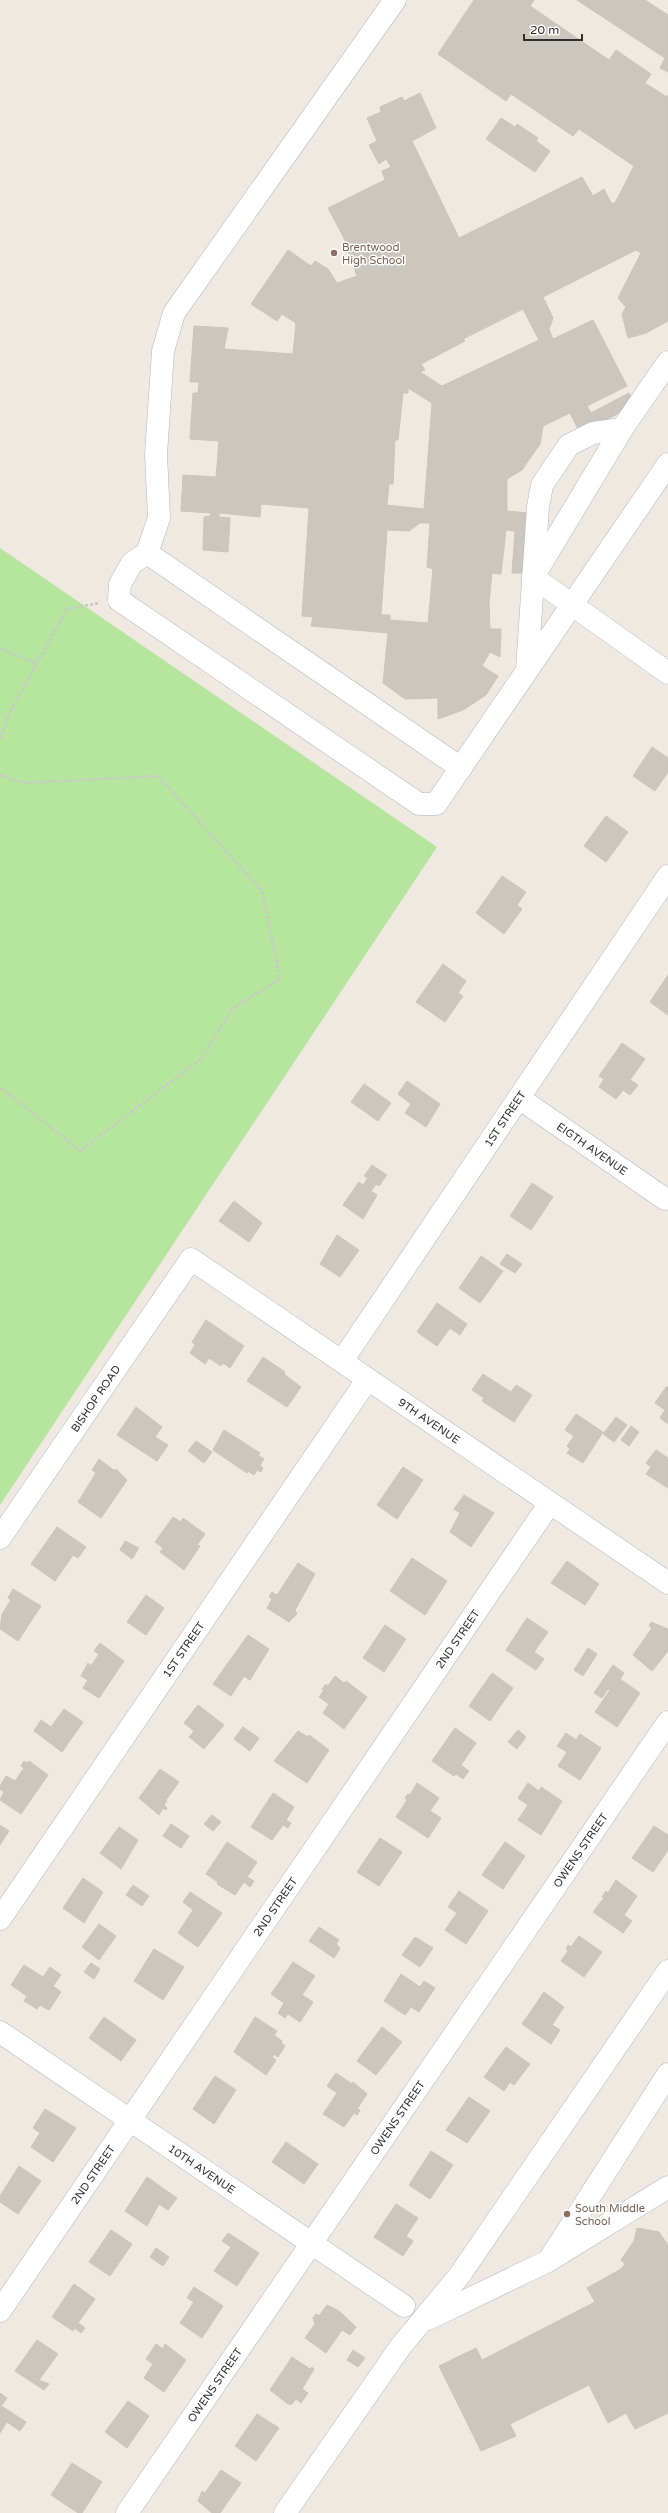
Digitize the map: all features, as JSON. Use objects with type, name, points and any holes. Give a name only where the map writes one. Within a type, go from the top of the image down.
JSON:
[{"type":"street","points":[[396,0],[174,313],[162,359],[156,454],[159,518],[147,553],[132,563],[120,584],[119,600],[419,804],[436,804],[668,464]]},
{"type":"street","points":[[534,577],[622,429],[668,362]]},
{"type":"street","points":[[527,670],[538,507],[542,485],[569,445],[593,433],[622,429]]},
{"type":"street","points":[[147,553],[461,768]]},
{"type":"street","points":[[534,577],[668,673]]},
{"type":"street","name":"1ST STREET","points":[[342,1361],[668,876]]},
{"type":"street","name":"EIGTH AVENUE","points":[[520,1098],[665,1199]]},
{"type":"street","name":"9TH AVENUE","points":[[191,1259],[550,1503],[666,1577]]},
{"type":"street","name":"BISHOP ROAD","points":[[0,1538],[191,1259]]},
{"type":"street","name":"1ST STREET","points":[[0,1919],[367,1380]]},
{"type":"street","name":"2ND STREET","points":[[0,2311],[128,2120],[256,1937],[550,1503]]},
{"type":"street","name":"OWENS STREET","points":[[127,2513],[668,1722]]},
{"type":"street","points":[[285,2513],[397,2352],[459,2276],[668,1971]]},
{"type":"street","name":"10TH AVENUE","points":[[0,2032],[404,2306]]},
{"type":"street","points":[[548,2261],[668,2074]]},
{"type":"street","points":[[421,2322],[548,2261],[668,2187]]},
{"type":"path","points":[[0,739],[10,712],[67,609],[119,600]]},
{"type":"path","points":[[0,648],[36,664]]},
{"type":"path","points":[[0,775],[24,783],[158,776],[262,891],[280,978],[233,1008],[201,1059],[80,1151],[0,1086]]},
{"type":"green space","points":[[0,548],[437,847],[0,1505]]},
{"type":"building","points":[[474,0],[534,0],[530,6],[609,60],[616,50],[651,74],[645,83],[667,97],[668,95],[668,321],[646,333],[628,338],[622,314],[626,307],[618,298],[641,253],[636,250],[543,297],[553,318],[549,329],[553,339],[593,320],[627,386],[587,406],[591,413],[629,393],[635,405],[580,433],[570,413],[543,426],[540,444],[522,470],[507,479],[507,511],[529,513],[523,573],[512,573],[515,531],[506,530],[501,574],[492,573],[489,603],[490,629],[501,629],[500,657],[490,652],[482,666],[498,676],[486,695],[463,710],[438,719],[438,698],[405,699],[383,683],[388,633],[311,626],[313,617],[302,616],[309,508],[261,504],[260,517],[219,513],[219,517],[230,518],[228,552],[203,550],[204,517],[210,516],[211,513],[181,511],[183,475],[216,477],[219,441],[190,439],[193,393],[198,393],[199,382],[190,382],[194,326],[228,328],[224,349],[293,354],[296,323],[282,314],[277,321],[251,304],[288,250],[311,266],[315,261],[328,269],[337,283],[357,276],[343,236],[328,208],[385,180],[382,171],[391,167],[386,159],[379,164],[369,145],[377,141],[367,118],[381,112],[380,107],[402,97],[404,101],[420,93],[436,128],[412,141],[459,238],[582,177],[593,196],[604,189],[611,203],[615,203],[634,166],[579,129],[573,136],[511,94],[506,101],[438,54]],"holes":[[[523,309],[539,340],[442,386],[420,372],[425,370],[421,364],[465,341],[463,339]],[[408,388],[432,403],[424,509],[387,505],[389,484],[393,484],[395,440],[398,440],[403,393],[408,393]],[[420,523],[430,523],[427,567],[433,569],[428,623],[390,620],[390,615],[381,615],[387,530],[409,531]]]},
{"type":"building","points":[[577,0],[645,0],[668,15],[668,72],[660,68],[665,58]]},
{"type":"building","points":[[501,118],[515,127],[517,124],[538,138],[536,141],[550,151],[535,172],[486,139]]},
{"type":"building","points":[[652,747],[668,758],[668,772],[655,791],[633,776]]},
{"type":"building","points":[[606,816],[628,832],[606,862],[584,846]]},
{"type":"building","points":[[502,876],[526,892],[517,905],[522,909],[504,934],[476,913]]},
{"type":"building","points":[[443,964],[466,981],[458,993],[463,996],[445,1022],[416,1002]]},
{"type":"building","points":[[668,975],[668,1015],[650,1002]]},
{"type":"building","points":[[622,1043],[645,1059],[630,1080],[638,1085],[630,1095],[623,1090],[616,1099],[599,1087],[604,1079],[599,1076]]},
{"type":"building","points":[[407,1081],[440,1104],[426,1127],[405,1113],[411,1104],[398,1094]]},
{"type":"building","points":[[364,1084],[391,1103],[378,1121],[351,1102]]},
{"type":"building","points":[[372,1165],[387,1175],[379,1186],[376,1184],[371,1191],[377,1195],[363,1219],[343,1205],[359,1182],[363,1185],[368,1178],[364,1176]]},
{"type":"building","points":[[532,1183],[553,1197],[531,1230],[510,1216]]},
{"type":"building","points":[[234,1201],[262,1223],[249,1242],[219,1221]]},
{"type":"building","points":[[337,1235],[359,1250],[340,1277],[320,1264]]},
{"type":"building","points":[[507,1254],[522,1264],[515,1273],[500,1264]]},
{"type":"building","points":[[481,1256],[503,1271],[480,1303],[459,1288]]},
{"type":"building","points":[[437,1303],[467,1324],[460,1335],[450,1328],[437,1346],[417,1332]]},
{"type":"building","points":[[206,1320],[244,1346],[230,1368],[223,1363],[221,1366],[209,1358],[205,1364],[190,1353],[195,1345],[192,1342]]},
{"type":"building","points":[[263,1357],[285,1372],[284,1374],[301,1387],[287,1407],[247,1381]]},
{"type":"building","points":[[483,1374],[511,1392],[516,1385],[532,1395],[514,1422],[482,1401],[484,1398],[472,1390]]},
{"type":"building","points":[[666,1387],[668,1387],[668,1424],[660,1418],[665,1410],[655,1403]]},
{"type":"building","points":[[136,1407],[162,1427],[155,1437],[168,1445],[157,1461],[117,1435]]},
{"type":"building","points":[[576,1414],[603,1432],[583,1463],[567,1453],[570,1449],[567,1446],[574,1436],[565,1430]]},
{"type":"building","points":[[616,1417],[627,1425],[614,1442],[603,1434]]},
{"type":"building","points":[[631,1426],[639,1432],[629,1446],[621,1440]]},
{"type":"building","points":[[224,1430],[260,1453],[258,1455],[264,1459],[260,1465],[263,1468],[261,1472],[257,1470],[254,1475],[248,1471],[247,1473],[213,1450]]},
{"type":"building","points":[[196,1441],[212,1452],[204,1463],[188,1451]]},
{"type":"building","points":[[656,1450],[668,1458],[668,1488],[646,1474],[651,1467],[646,1463]]},
{"type":"building","points":[[99,1459],[115,1471],[116,1469],[127,1480],[101,1518],[78,1502],[96,1473],[92,1470]]},
{"type":"building","points":[[403,1467],[423,1480],[397,1519],[377,1505]]},
{"type":"building","points":[[464,1495],[494,1513],[471,1547],[450,1532],[460,1513],[454,1509]]},
{"type":"building","points":[[173,1517],[181,1522],[183,1518],[205,1534],[197,1545],[200,1546],[184,1570],[160,1552],[163,1548],[155,1542]]},
{"type":"building","points":[[57,1527],[86,1547],[78,1558],[73,1555],[55,1581],[31,1564]]},
{"type":"building","points":[[125,1541],[139,1548],[132,1559],[120,1550]]},
{"type":"building","points":[[412,1558],[447,1581],[425,1615],[390,1591]]},
{"type":"building","points":[[567,1561],[599,1584],[585,1605],[551,1583]]},
{"type":"building","points":[[298,1563],[315,1574],[295,1610],[297,1614],[289,1622],[267,1608],[272,1599],[269,1597],[272,1592],[277,1595]]},
{"type":"building","points":[[13,1589],[41,1606],[18,1641],[0,1629],[2,1614],[11,1600],[8,1598]]},
{"type":"building","points":[[146,1595],[164,1608],[146,1635],[127,1622]]},
{"type":"building","points":[[527,1618],[548,1632],[534,1652],[544,1659],[536,1670],[506,1650]]},
{"type":"building","points":[[651,1622],[668,1629],[668,1651],[652,1671],[633,1655],[652,1628],[649,1626]]},
{"type":"building","points":[[385,1625],[406,1639],[384,1672],[363,1658]]},
{"type":"building","points":[[248,1635],[269,1649],[250,1680],[244,1676],[231,1696],[213,1684]]},
{"type":"building","points":[[100,1643],[124,1661],[99,1698],[83,1688],[88,1680],[81,1676],[88,1663],[91,1666],[99,1654],[94,1651]]},
{"type":"building","points":[[588,1648],[597,1654],[583,1676],[574,1670]]},
{"type":"building","points":[[613,1665],[624,1673],[620,1679],[640,1693],[617,1727],[595,1712],[610,1690],[608,1689],[602,1698],[594,1693]]},
{"type":"building","points":[[492,1673],[513,1688],[490,1721],[469,1706]]},
{"type":"building","points":[[335,1676],[344,1683],[346,1681],[367,1697],[344,1729],[323,1713],[329,1704],[319,1697],[324,1690],[322,1689],[326,1684],[328,1686]]},
{"type":"building","points":[[198,1705],[224,1725],[204,1749],[189,1737],[194,1731],[184,1723]]},
{"type":"building","points":[[64,1709],[83,1722],[62,1752],[34,1731],[41,1720],[51,1727]]},
{"type":"building","points":[[243,1727],[259,1738],[250,1751],[234,1739]]},
{"type":"building","points":[[455,1728],[476,1743],[461,1765],[469,1771],[463,1779],[456,1774],[454,1776],[432,1761]]},
{"type":"building","points":[[518,1730],[526,1737],[517,1749],[508,1742]]},
{"type":"building","points":[[298,1731],[308,1737],[309,1735],[329,1750],[307,1783],[274,1761]]},
{"type":"building","points":[[566,1733],[576,1740],[580,1734],[601,1748],[580,1780],[558,1766],[567,1752],[557,1746]]},
{"type":"building","points":[[24,1761],[27,1763],[29,1761],[48,1775],[21,1814],[0,1800],[4,1792],[0,1789],[0,1786],[6,1776],[15,1781],[24,1768],[21,1766]]},
{"type":"building","points":[[160,1769],[179,1782],[166,1800],[167,1801],[164,1805],[167,1808],[166,1810],[163,1808],[159,1815],[139,1798]]},
{"type":"building","points":[[417,1783],[439,1798],[430,1811],[441,1818],[428,1838],[396,1817],[407,1800],[405,1798],[408,1794],[410,1795]]},
{"type":"building","points":[[528,1783],[539,1791],[541,1787],[562,1801],[541,1835],[518,1820],[528,1805],[518,1798]]},
{"type":"building","points":[[273,1793],[294,1807],[286,1820],[291,1823],[288,1828],[283,1825],[272,1840],[251,1827]]},
{"type":"building","points":[[212,1815],[221,1822],[213,1831],[204,1824]]},
{"type":"building","points":[[171,1824],[189,1836],[181,1848],[163,1836]]},
{"type":"building","points":[[0,1825],[9,1831],[0,1845]]},
{"type":"building","points":[[654,1826],[668,1835],[668,1850],[653,1872],[632,1858]]},
{"type":"building","points":[[119,1827],[138,1840],[121,1869],[100,1853]]},
{"type":"building","points":[[380,1838],[402,1852],[379,1886],[357,1872]]},
{"type":"building","points":[[227,1842],[257,1862],[247,1877],[254,1881],[250,1887],[244,1882],[235,1895],[217,1884],[218,1882],[206,1874]]},
{"type":"building","points":[[505,1842],[525,1856],[503,1889],[482,1875]]},
{"type":"building","points":[[83,1878],[103,1892],[84,1923],[63,1908]]},
{"type":"building","points":[[616,1880],[637,1896],[624,1915],[632,1921],[623,1933],[593,1912],[604,1898],[602,1897],[606,1891],[608,1893]]},
{"type":"building","points":[[133,1885],[149,1896],[142,1906],[126,1895]]},
{"type":"building","points":[[459,1891],[488,1911],[466,1944],[445,1930],[457,1913],[448,1907]]},
{"type":"building","points":[[190,1892],[222,1913],[198,1947],[178,1933],[193,1910],[183,1902]]},
{"type":"building","points":[[99,1924],[116,1936],[99,1960],[82,1947]]},
{"type":"building","points":[[319,1927],[339,1940],[336,1944],[340,1948],[334,1958],[309,1941]]},
{"type":"building","points":[[579,1936],[602,1952],[584,1977],[561,1961],[568,1951],[566,1949],[568,1945],[571,1947]]},
{"type":"building","points":[[415,1937],[433,1948],[420,1967],[402,1955]]},
{"type":"building","points":[[154,1949],[184,1967],[163,2000],[134,1981]]},
{"type":"building","points":[[293,1962],[315,1976],[302,1995],[313,2002],[300,2022],[288,2014],[285,2018],[278,2013],[284,2003],[271,1994]]},
{"type":"building","points":[[91,1963],[100,1969],[94,1979],[84,1972]]},
{"type":"building","points":[[24,1965],[43,1977],[50,1967],[61,1975],[53,1986],[61,1992],[49,2010],[40,2005],[37,2009],[24,2001],[27,1996],[11,1985]]},
{"type":"building","points":[[401,1974],[420,1987],[424,1981],[435,1988],[419,2012],[411,2007],[405,2015],[384,2001]]},
{"type":"building","points":[[544,1992],[564,2007],[552,2025],[560,2030],[551,2044],[522,2024]]},
{"type":"building","points":[[104,2017],[136,2040],[121,2061],[89,2038]]},
{"type":"building","points":[[255,2017],[277,2031],[274,2035],[282,2041],[281,2043],[285,2046],[278,2057],[274,2054],[272,2057],[276,2060],[266,2075],[234,2052]]},
{"type":"building","points":[[382,2027],[402,2042],[376,2075],[357,2061]]},
{"type":"building","points":[[506,2047],[530,2064],[514,2085],[510,2082],[504,2091],[484,2077]]},
{"type":"building","points":[[336,2073],[352,2084],[353,2082],[367,2094],[357,2109],[360,2110],[357,2115],[354,2113],[344,2127],[323,2114],[337,2093],[327,2086]]},
{"type":"building","points":[[215,2076],[236,2090],[214,2124],[193,2109]]},
{"type":"building","points":[[469,2097],[490,2111],[467,2143],[446,2130]]},
{"type":"building","points":[[45,2109],[76,2128],[53,2162],[31,2147],[40,2133],[33,2128]]},
{"type":"building","points":[[286,2142],[318,2164],[304,2184],[272,2162]]},
{"type":"building","points":[[431,2151],[453,2165],[430,2199],[409,2185]]},
{"type":"building","points":[[19,2166],[41,2181],[18,2214],[0,2202],[0,2196]]},
{"type":"building","points":[[147,2177],[177,2198],[168,2210],[159,2204],[147,2226],[125,2211]]},
{"type":"building","points":[[396,2204],[418,2218],[406,2236],[413,2241],[403,2256],[374,2237]]},
{"type":"building","points":[[637,2228],[659,2232],[668,2245],[668,2413],[635,2429],[626,2413],[608,2423],[589,2385],[510,2424],[516,2436],[481,2451],[439,2366],[476,2348],[482,2360],[595,2302],[587,2288],[621,2269],[625,2264],[621,2260],[634,2241]]},
{"type":"building","points":[[111,2230],[132,2244],[110,2276],[89,2262]]},
{"type":"building","points":[[228,2233],[259,2253],[237,2286],[214,2271],[231,2247],[222,2241]]},
{"type":"building","points":[[156,2248],[169,2257],[163,2266],[150,2257]]},
{"type":"building","points":[[74,2284],[95,2299],[78,2323],[85,2328],[81,2333],[75,2328],[73,2331],[52,2317]]},
{"type":"building","points":[[194,2287],[223,2306],[202,2338],[180,2323],[194,2302],[187,2298]]},
{"type":"building","points":[[327,2305],[339,2311],[356,2327],[350,2335],[342,2330],[326,2353],[305,2338],[315,2324],[313,2318],[316,2314],[319,2316]]},
{"type":"building","points":[[37,2340],[58,2354],[39,2380],[49,2384],[44,2390],[15,2371]]},
{"type":"building","points":[[156,2344],[163,2349],[165,2344],[186,2360],[164,2392],[144,2378],[153,2364],[146,2359]]},
{"type":"building","points":[[353,2350],[365,2358],[358,2367],[347,2360]]},
{"type":"building","points":[[292,2357],[310,2369],[312,2367],[314,2369],[302,2389],[308,2393],[301,2403],[296,2399],[292,2404],[288,2404],[270,2390]]},
{"type":"building","points":[[0,2393],[7,2398],[2,2405],[0,2404]]},
{"type":"building","points":[[128,2401],[149,2416],[127,2448],[105,2432]]},
{"type":"building","points":[[0,2405],[26,2422],[20,2431],[7,2422],[0,2433]]},
{"type":"building","points":[[257,2414],[279,2428],[256,2461],[235,2446]]},
{"type":"building","points":[[72,2463],[102,2482],[82,2513],[78,2513],[51,2495]]},
{"type":"building","points":[[221,2470],[241,2483],[220,2513],[212,2513],[198,2501],[202,2491],[205,2493]]},
{"type":"place","name":"Brentwood High School","points":[[334,253]]},
{"type":"place","name":"South Middle School","points":[[567,2214]]}]
